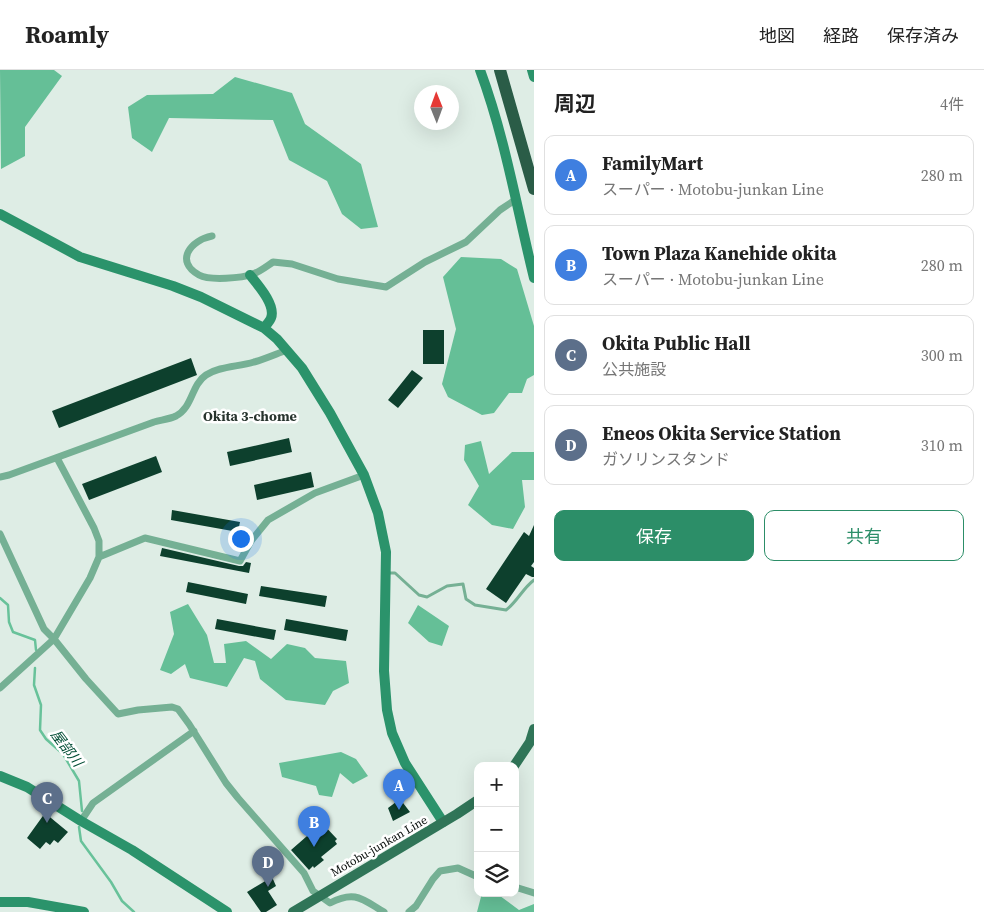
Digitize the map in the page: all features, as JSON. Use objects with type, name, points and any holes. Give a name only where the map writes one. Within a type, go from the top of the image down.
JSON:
[{"type":"highway","points":[[500,70],[534,189]]},
{"type":"main road","points":[[517,762],[530,742],[534,729]]},
{"type":"main road","name":"Motobu-junkan Line","points":[[292,912],[474,803]]},
{"type":"street","points":[[480,70],[492,109],[534,278]]},
{"type":"street","points":[[212,236],[194,243],[189,251],[187,260],[189,267],[200,275],[210,278],[250,275],[273,262],[292,264],[338,279],[386,287],[426,262],[466,242],[500,210],[515,200]]},
{"type":"street","points":[[0,214],[80,257],[173,286],[201,297],[264,328],[287,350],[302,368],[330,413],[364,476],[378,512],[383,532],[387,573],[384,671],[387,710],[392,733],[406,763],[443,822]]},
{"type":"street","points":[[250,275],[267,298],[272,310],[272,317],[264,328]]},
{"type":"street","points":[[0,477],[177,415],[188,405],[195,389],[204,376],[218,369],[254,362],[287,350]]},
{"type":"street","points":[[0,688],[54,639],[90,578],[99,557],[99,541],[94,528],[57,458]]},
{"type":"street","points":[[99,557],[145,538],[240,561],[251,540],[268,520],[315,493],[364,476]]},
{"type":"street","points":[[0,534],[44,629],[118,714],[172,707],[178,709],[226,783],[304,873],[313,891],[330,903],[350,895],[365,900],[384,912]]},
{"type":"street","points":[[81,821],[93,803],[194,731]]},
{"type":"street","points":[[0,776],[27,787],[132,850],[227,912]]},
{"type":"street","points":[[409,912],[416,906],[440,871],[458,868],[474,875]]},
{"type":"street","points":[[519,888],[534,893]]},
{"type":"street","points":[[0,902],[28,902],[84,912]]},
{"type":"lane","points":[[387,573],[395,573],[419,595],[427,597],[447,586],[463,584],[466,599],[474,605],[506,610],[511,607],[528,584],[534,580]]},
{"type":"green space","points":[[0,70],[54,70],[62,76],[25,127],[25,156],[1,169]]},
{"type":"green space","points":[[235,77],[292,93],[305,124],[361,164],[378,227],[361,229],[342,214],[327,181],[289,160],[273,120],[169,118],[152,152],[132,138],[128,107],[147,95],[213,94]]},
{"type":"green space","points":[[461,257],[501,259],[517,269],[534,326],[534,375],[527,379],[522,393],[509,393],[494,413],[482,415],[448,397],[442,384],[456,329],[443,277]]},
{"type":"green space","points":[[481,441],[489,474],[512,452],[534,452],[534,480],[522,480],[525,507],[513,529],[492,525],[468,505],[479,486],[464,460],[465,445]]},
{"type":"green space","points":[[188,604],[207,635],[214,663],[226,663],[224,644],[246,641],[271,659],[287,644],[305,648],[315,658],[346,661],[349,683],[333,691],[325,705],[286,700],[260,679],[255,661],[244,658],[227,687],[190,678],[185,664],[171,674],[160,670],[174,634],[170,612]]},
{"type":"green space","points":[[418,605],[449,626],[442,646],[429,642],[408,623]]},
{"type":"green space","points":[[341,752],[356,759],[368,776],[353,784],[340,773],[332,797],[319,795],[316,786],[282,777],[279,763]]},
{"type":"green space","points":[[481,897],[501,897],[519,910],[534,904],[534,912],[477,912]]},
{"type":"building","points":[[423,330],[444,330],[444,364],[423,364]]},
{"type":"building","points":[[191,358],[197,375],[59,428],[52,411]]},
{"type":"building","points":[[412,370],[423,378],[398,408],[388,400]]},
{"type":"building","points":[[289,438],[292,452],[230,466],[227,452]]},
{"type":"building","points":[[156,456],[162,472],[89,500],[82,484]]},
{"type":"building","points":[[311,472],[314,487],[257,500],[254,485]]},
{"type":"building","points":[[172,510],[240,522],[238,532],[171,520]]},
{"type":"building","points":[[534,525],[534,562],[531,566],[534,568],[534,577],[526,574],[506,603],[486,589],[524,532],[529,536]]},
{"type":"building","points":[[162,548],[239,566],[243,566],[246,562],[251,563],[249,573],[160,556]]},
{"type":"building","points":[[188,582],[248,594],[246,604],[186,592]]},
{"type":"building","points":[[261,586],[327,596],[325,607],[259,596]]},
{"type":"building","points":[[217,619],[276,630],[274,640],[215,629]]},
{"type":"building","points":[[286,619],[348,630],[346,641],[284,630]]},
{"type":"building","points":[[400,799],[410,812],[393,821],[388,808]]},
{"type":"building","points":[[45,813],[68,832],[58,843],[54,840],[50,845],[46,842],[40,849],[27,838]]},
{"type":"building","points":[[322,823],[337,839],[335,841],[337,844],[321,857],[324,860],[309,870],[291,850]]},
{"type":"building","points":[[272,877],[276,886],[268,891],[277,905],[266,912],[261,912],[247,892]]},
{"type":"waterway","name":"屋部川","points":[[0,598],[8,605],[9,622],[13,632],[35,640],[36,650]]},
{"type":"waterway","name":"屋部川","points":[[35,668],[34,685],[41,705],[40,730],[46,739],[63,754],[79,781],[82,811]]},
{"type":"waterway","name":"屋部川","points":[[79,827],[81,841],[111,882],[122,901],[134,912]]},
{"type":"place","name":"FamilyMart","points":[[399,810]]},
{"type":"place","name":"Okita Public Hall","points":[[47,823]]},
{"type":"place","name":"Town Plaza Kanehide okita","points":[[314,847]]},
{"type":"place","name":"Eneos Okita Service Station","points":[[268,887]]},
{"type":"district","name":"Okita 3-chome","points":[[250,416]]}]
